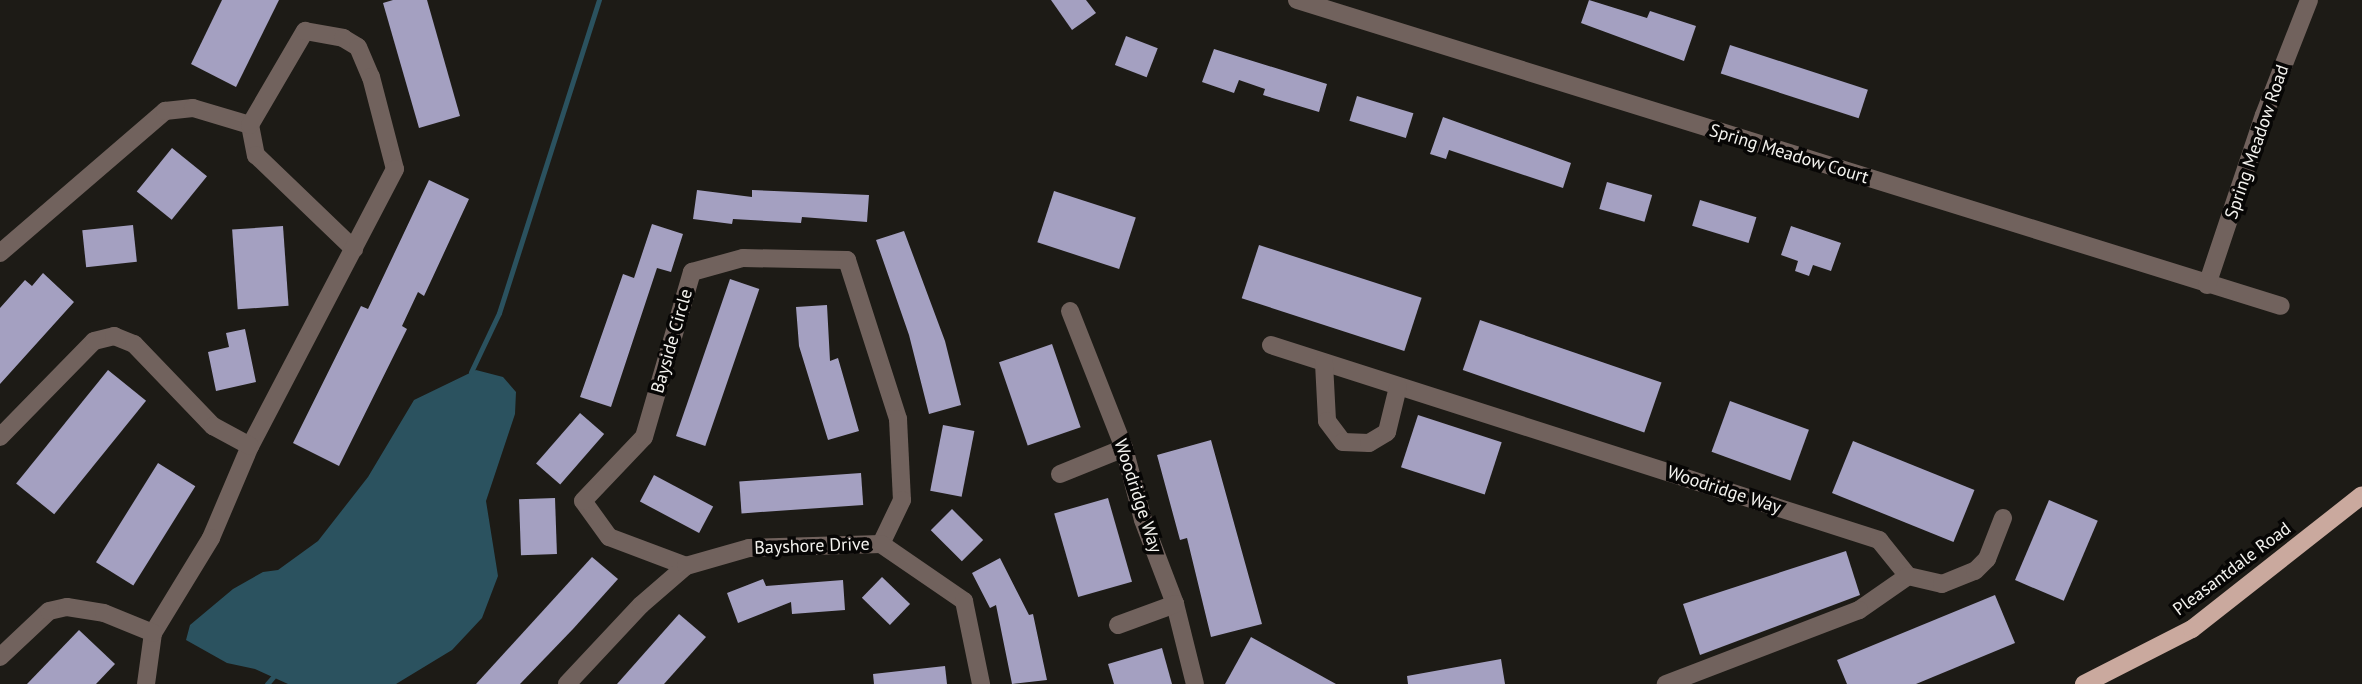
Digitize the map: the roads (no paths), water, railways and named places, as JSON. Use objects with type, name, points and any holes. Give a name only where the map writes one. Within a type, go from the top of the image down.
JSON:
[{"type":"main road","name":"Pleasantdale Road","points":[[2084,684],[2192,629],[2362,495]]},
{"type":"street","name":"Spring Meadow Court","points":[[1297,0],[2281,306]]},
{"type":"street","name":"Spring Meadow Road","points":[[2207,285],[2264,115],[2309,0]]},
{"type":"street","points":[[146,684],[153,633],[211,538],[250,446],[354,249],[395,169],[371,77],[358,47],[342,38],[306,31],[250,125],[256,155],[354,249]]},
{"type":"street","points":[[0,253],[164,111],[193,108],[250,125]]},
{"type":"street","name":"Bayside Circle","points":[[686,566],[609,537],[583,501],[644,437],[692,272],[743,258],[847,260],[898,419],[902,500],[881,544]]},
{"type":"street","name":"Woodridge Way","points":[[1070,311],[1124,448],[1143,520],[1175,604],[1195,684]]},
{"type":"street","points":[[0,437],[94,341],[114,336],[134,344],[214,426],[250,446]]},
{"type":"street","name":"Woodridge Way","points":[[1271,345],[1879,540],[1908,576]]},
{"type":"street","points":[[1324,363],[1327,421],[1343,442],[1369,443],[1387,432],[1398,387]]},
{"type":"street","points":[[1060,474],[1124,448]]},
{"type":"street","points":[[1666,684],[1859,610],[1908,576],[1942,584],[1975,571],[1987,559],[2003,518]]},
{"type":"street","name":"Bayshore Drive","points":[[567,684],[641,605],[686,566],[749,548],[881,544],[964,601],[981,684]]},
{"type":"street","points":[[1118,625],[1175,604]]},
{"type":"street","points":[[0,657],[49,611],[67,607],[104,613],[153,633]]},
{"type":"water","points":[[476,370],[503,377],[516,392],[515,414],[486,501],[498,576],[482,618],[452,650],[396,684],[288,684],[255,669],[227,663],[186,640],[190,625],[233,589],[263,572],[278,570],[318,541],[368,477],[414,400]]},
{"type":"waterway","points":[[471,372],[499,313],[599,0]]},
{"type":"waterway","points":[[267,684],[273,677]]}]
